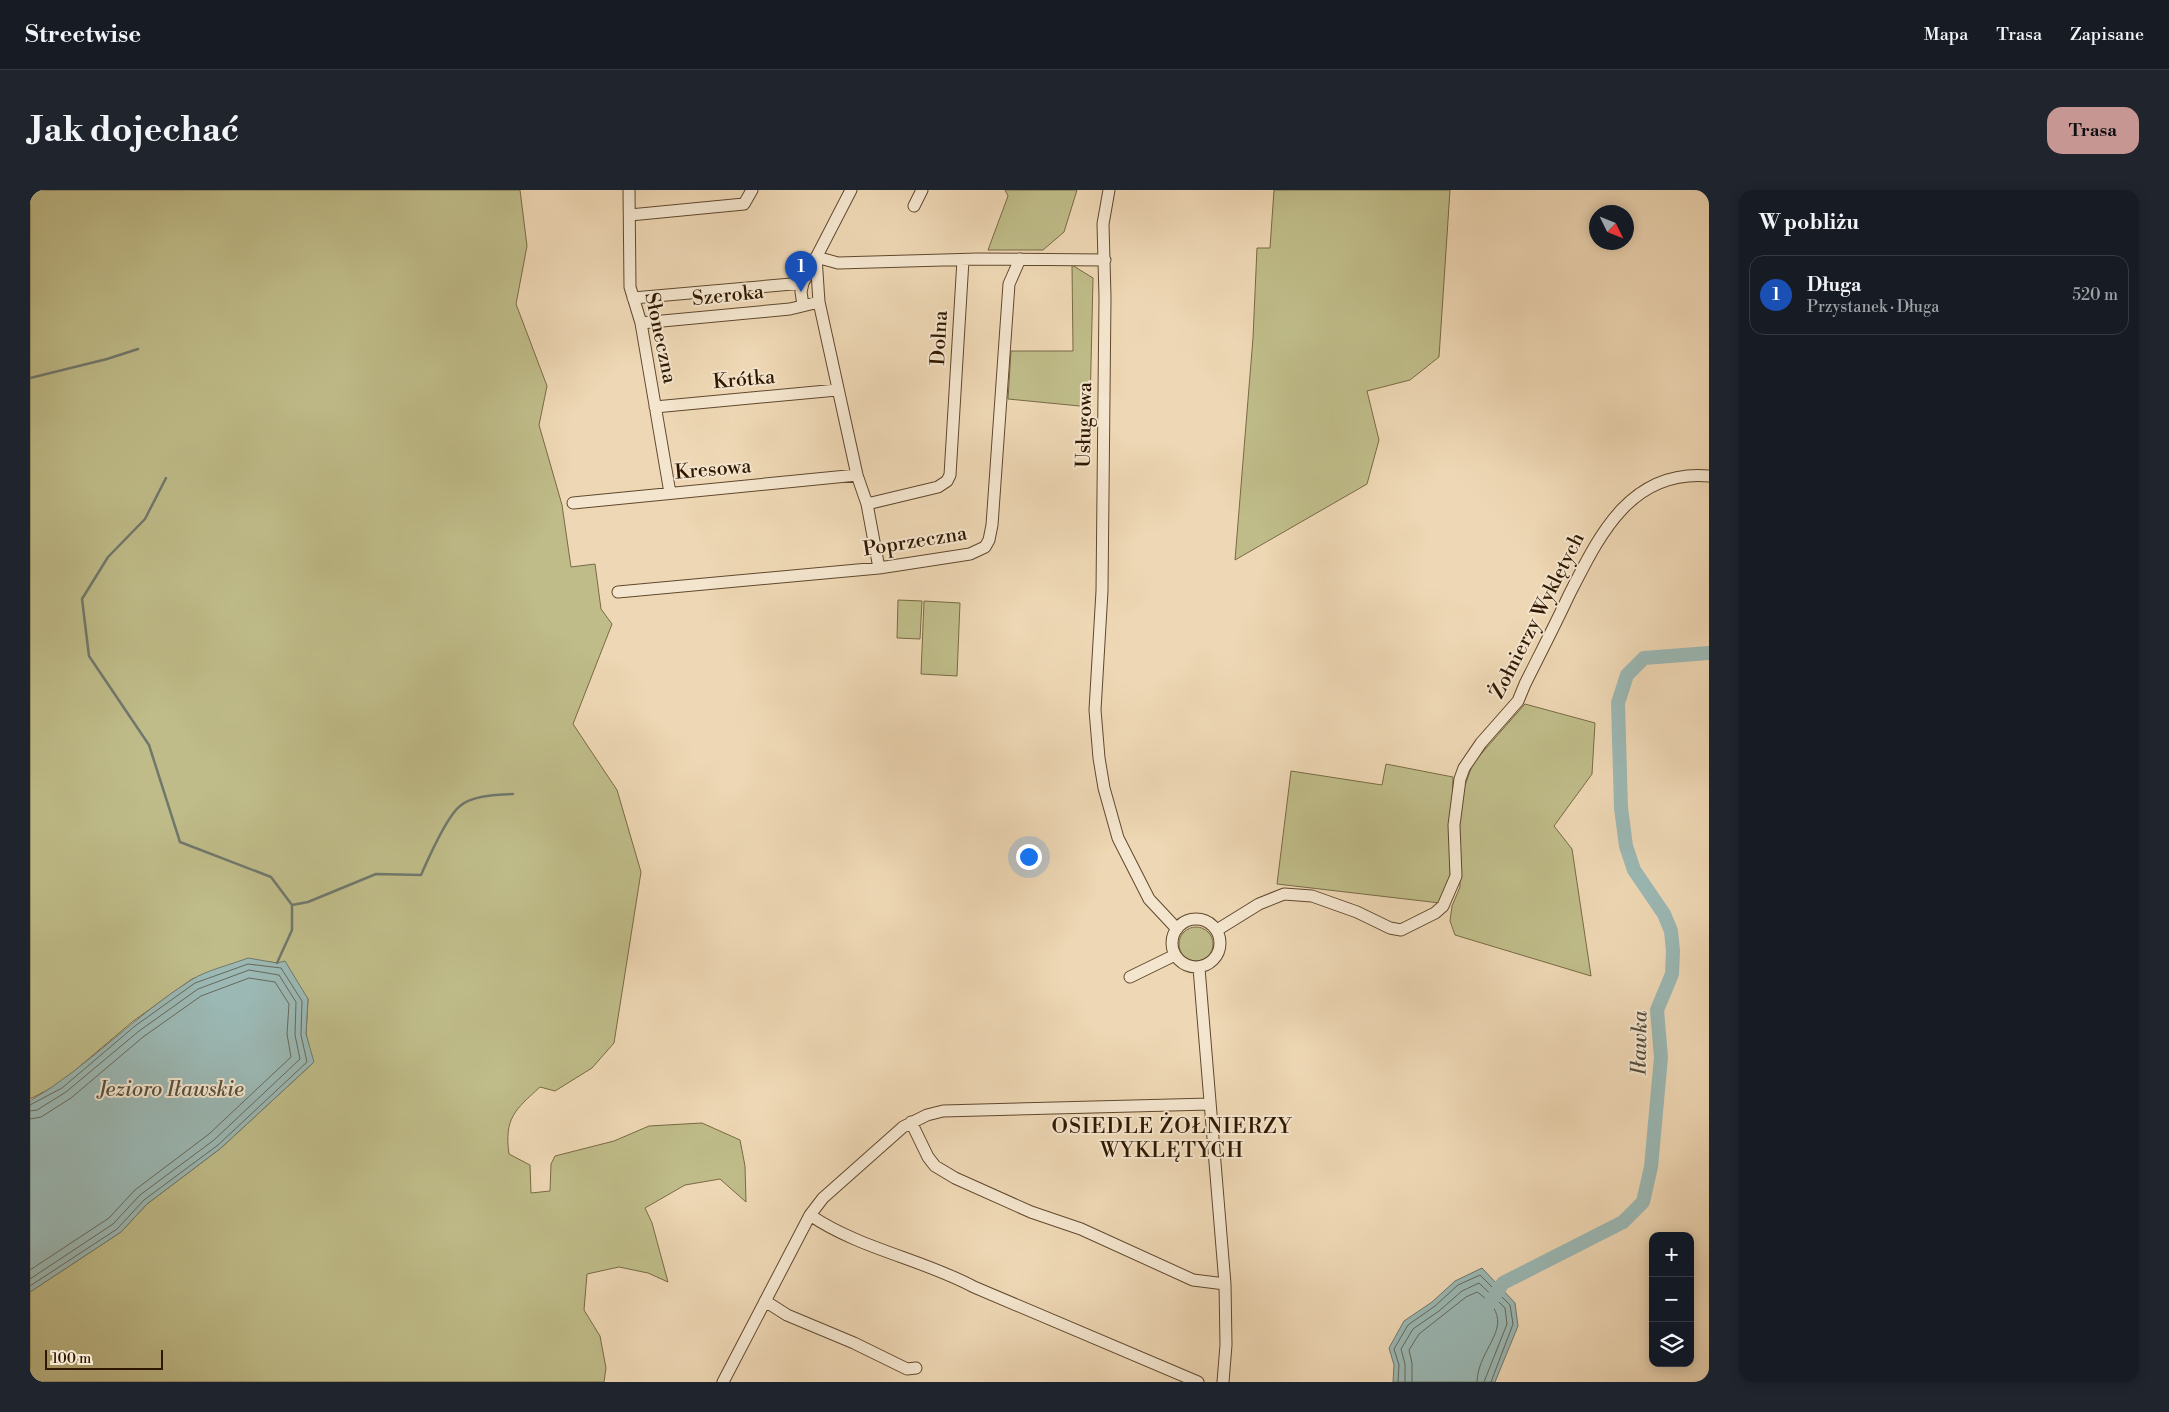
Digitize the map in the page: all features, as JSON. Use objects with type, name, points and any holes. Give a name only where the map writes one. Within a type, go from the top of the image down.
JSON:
[{"type":"street","name":"Słoneczna","points":[[628,190],[632,298],[641,323],[670,493]]},
{"type":"street","points":[[630,215],[744,204],[752,190]]},
{"type":"street","points":[[802,305],[801,292],[803,283],[851,190]]},
{"type":"street","points":[[914,206],[922,190]]},
{"type":"street","name":"Usługowa","points":[[1108,190],[1104,224],[1102,591],[1096,718],[1104,788],[1118,838],[1149,899],[1176,929]]},
{"type":"street","points":[[816,257],[838,263],[1020,259],[1105,260]]},
{"type":"street","points":[[816,257],[819,302],[857,475],[867,504],[879,568]]},
{"type":"street","name":"Poprzeczna","points":[[618,592],[879,568],[980,551],[989,540],[1009,284],[1020,259]]},
{"type":"street","name":"Dolna","points":[[867,504],[938,487],[947,481],[950,476],[964,260]]},
{"type":"street","name":"Szeroka","points":[[632,298],[803,283]]},
{"type":"street","name":"Szeroka","points":[[641,323],[790,308],[819,302]]},
{"type":"street","name":"Krótka","points":[[655,407],[838,390]]},
{"type":"street","name":"Kresowa","points":[[572,503],[857,475]]},
{"type":"street","name":"Żołnierzy Wyklętych","points":[[1217,930],[1259,904],[1284,894],[1312,896],[1357,912],[1390,928],[1401,930],[1421,921],[1443,906],[1456,876],[1454,825],[1460,779],[1464,768],[1481,743],[1518,702],[1525,684],[1600,537],[1618,511],[1643,492],[1675,478],[1689,475],[1709,476]]},
{"type":"street","points":[[1196,918],[1207,921],[1217,930],[1221,940],[1220,952],[1213,962],[1199,968],[1191,968],[1180,962],[1174,955],[1172,941],[1176,929],[1184,922],[1196,918]]},
{"type":"street","points":[[1130,977],[1174,955]]},
{"type":"street","points":[[1199,968],[1225,1284],[1226,1345],[1223,1382]]},
{"type":"street","points":[[723,1382],[810,1215],[823,1198],[911,1122],[943,1110],[1210,1104]]},
{"type":"street","points":[[911,1122],[928,1157],[942,1170],[980,1190],[1031,1212],[1080,1229],[1193,1280],[1225,1284]]},
{"type":"street","points":[[810,1215],[848,1236],[945,1272],[1026,1309],[1198,1382]]},
{"type":"street","points":[[765,1301],[787,1316],[854,1343],[907,1369],[916,1368]]},
{"type":"shaded area","points":[[30,190],[520,190],[527,246],[516,304],[547,386],[539,425],[562,505],[571,567],[595,564],[601,609],[612,624],[573,724],[617,790],[641,872],[614,1043],[592,1068],[555,1091],[540,1087],[524,1102],[510,1123],[508,1132],[509,1154],[530,1165],[531,1193],[550,1191],[551,1164],[555,1156],[614,1141],[649,1126],[702,1123],[740,1140],[745,1166],[746,1202],[720,1179],[685,1185],[645,1208],[652,1223],[668,1282],[648,1273],[619,1267],[587,1274],[584,1310],[600,1336],[606,1368],[604,1382],[30,1382],[30,1292],[121,1232],[147,1204],[221,1148],[313,1063],[306,1034],[308,999],[277,963],[248,959],[192,979],[132,1022],[59,1084],[30,1099]]},
{"type":"shaded area","points":[[1005,190],[1077,190],[1064,232],[1043,250],[988,250],[1008,196]]},
{"type":"shaded area","points":[[1274,190],[1450,190],[1439,357],[1410,380],[1367,391],[1379,440],[1367,484],[1235,560],[1253,338],[1257,248],[1270,248]]},
{"type":"shaded area","points":[[1072,265],[1093,278],[1090,407],[1008,399],[1011,351],[1073,351]]},
{"type":"shaded area","points":[[898,600],[922,601],[920,639],[897,638]]},
{"type":"shaded area","points":[[924,601],[960,603],[957,676],[921,674]]},
{"type":"shaded area","points":[[1525,704],[1595,723],[1592,774],[1554,826],[1572,849],[1591,976],[1455,935],[1450,921],[1452,906],[1460,887],[1459,827],[1463,791],[1473,763]]},
{"type":"shaded area","points":[[1386,764],[1453,777],[1450,883],[1440,903],[1277,884],[1291,771],[1382,785]]},
{"type":"shaded area","points":[[1196,927],[1203,928],[1208,932],[1212,937],[1212,951],[1208,956],[1203,960],[1196,961],[1189,960],[1184,956],[1180,951],[1179,944],[1180,937],[1184,932],[1189,928]]},
{"type":"water","name":"Jezioro Iławskie","points":[[248,958],[277,963],[285,961],[308,999],[306,1034],[314,1062],[221,1148],[147,1204],[121,1232],[30,1292],[30,1101],[72,1073],[150,1009],[197,976]]},
{"type":"water","points":[[1482,1268],[1515,1303],[1518,1326],[1495,1382],[1393,1382],[1394,1365],[1389,1348],[1404,1321],[1432,1302],[1455,1281]]},
{"type":"waterway","points":[[30,378],[107,359],[138,349]]},
{"type":"waterway","points":[[166,478],[145,519],[108,557],[82,599],[89,656],[149,745],[180,842],[271,877],[292,905]]},
{"type":"waterway","name":"Iławka","points":[[1490,1303],[1503,1283],[1623,1222],[1643,1202],[1651,1167],[1661,1057],[1657,1010],[1672,974],[1673,951],[1671,931],[1664,914],[1634,870],[1626,846],[1621,808],[1618,703],[1627,675],[1644,658],[1709,653]]},
{"type":"waterway","points":[[277,963],[292,930],[292,905],[308,902],[376,874],[421,875],[449,819],[460,806],[465,802],[478,798],[513,794]]},
{"type":"place","name":"Długa","points":[[801,292]]},
{"type":"district","name":"OSIEDLE ŻOŁNIERZY WYKLĘTYCH","points":[[1172,1139]]}]
